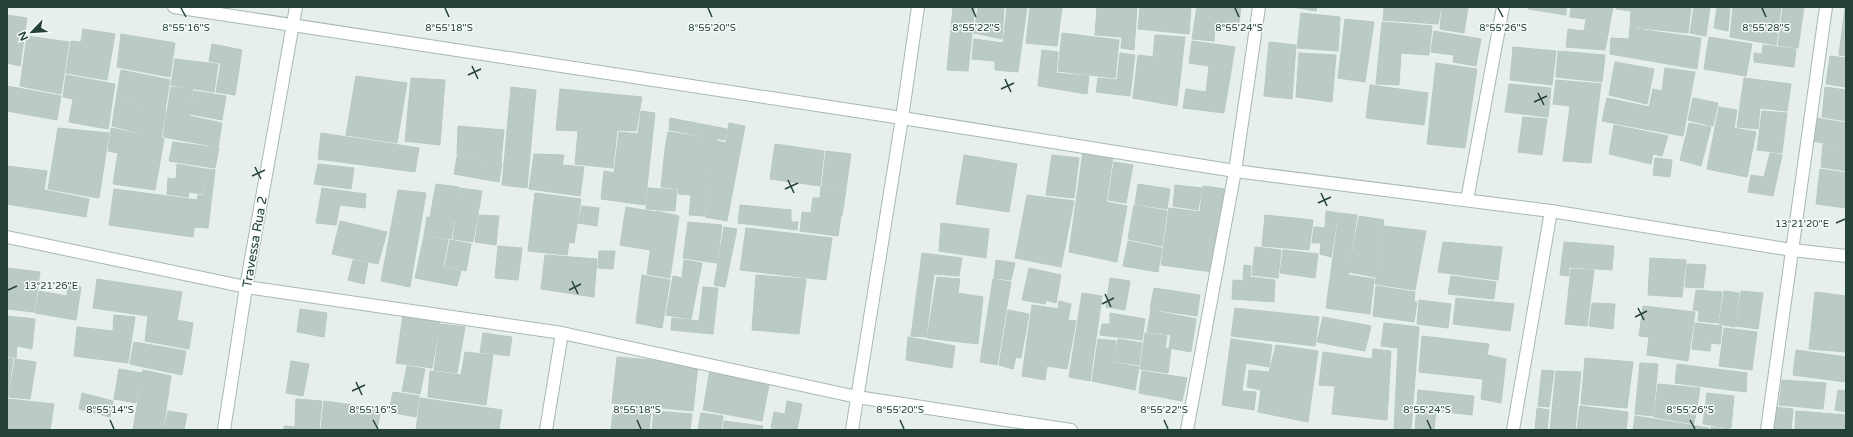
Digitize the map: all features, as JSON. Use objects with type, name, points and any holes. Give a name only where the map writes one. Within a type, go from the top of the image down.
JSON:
[{"type":"street","points":[[174,7],[902,118],[1234,171],[1551,211],[1792,250],[1846,256]]},
{"type":"street","name":"Travessa Rua 2","points":[[224,430],[246,287],[296,7]]},
{"type":"street","points":[[852,430],[902,118],[918,7]]},
{"type":"street","points":[[1187,430],[1234,171],[1259,7]]},
{"type":"street","points":[[1467,200],[1503,7]]},
{"type":"street","points":[[1767,430],[1826,7]]},
{"type":"street","points":[[1513,430],[1551,211]]},
{"type":"street","points":[[7,237],[246,287],[562,333],[857,397],[1071,430]]},
{"type":"street","points":[[546,430],[562,333]]},
{"type":"building","points":[[953,7],[975,7],[968,71],[947,70]]},
{"type":"building","points":[[978,7],[1004,7],[1002,39],[974,33]]},
{"type":"building","points":[[1007,7],[1027,7],[1018,72],[995,70],[995,61],[972,59],[974,39],[1003,43]]},
{"type":"building","points":[[1030,7],[1062,7],[1057,46],[1026,43]]},
{"type":"building","points":[[1097,7],[1137,7],[1134,50],[1121,48],[1122,37],[1095,35]]},
{"type":"building","points":[[1140,7],[1191,7],[1189,34],[1138,29]]},
{"type":"building","points":[[1197,7],[1241,7],[1238,30],[1215,28],[1214,41],[1192,39]]},
{"type":"building","points":[[1293,7],[1317,7],[1316,11]]},
{"type":"building","points":[[1384,7],[1441,7],[1438,24],[1383,20]]},
{"type":"building","points":[[1442,7],[1468,7],[1464,33],[1440,29]]},
{"type":"building","points":[[1528,7],[1566,7],[1566,15],[1528,9]]},
{"type":"building","points":[[1571,7],[1613,7],[1605,50],[1566,47],[1568,29],[1584,31],[1586,19],[1570,17]]},
{"type":"building","points":[[1616,7],[1691,7],[1688,33],[1630,27],[1631,11],[1616,9]]},
{"type":"building","points":[[1694,7],[1710,7],[1706,36],[1690,33]]},
{"type":"building","points":[[1717,7],[1730,7],[1728,31],[1714,28]]},
{"type":"building","points":[[1733,7],[1781,7],[1776,45],[1730,37]]},
{"type":"building","points":[[1783,7],[1804,7],[1798,48],[1778,45]]},
{"type":"building","points":[[1846,7],[1846,56],[1839,55]]},
{"type":"building","points":[[1301,13],[1340,17],[1338,51],[1297,48]]},
{"type":"building","points":[[7,15],[27,18],[20,66],[7,63]]},
{"type":"building","points":[[1345,19],[1374,22],[1365,82],[1338,78]]},
{"type":"building","points":[[1382,22],[1432,26],[1429,55],[1401,53],[1399,85],[1376,84]]},
{"type":"building","points":[[1630,28],[1701,38],[1697,69],[1610,54],[1611,38],[1629,39]]},
{"type":"building","points":[[83,29],[115,34],[107,80],[66,73],[71,41],[81,42]]},
{"type":"building","points":[[1434,31],[1481,39],[1476,66],[1453,62],[1454,55],[1431,52]]},
{"type":"building","points":[[1062,33],[1119,40],[1115,78],[1058,71]]},
{"type":"building","points":[[121,34],[175,43],[170,77],[117,67]]},
{"type":"building","points":[[1155,35],[1185,37],[1177,106],[1133,98],[1138,55],[1153,57]]},
{"type":"building","points":[[27,36],[69,42],[61,94],[20,86]]},
{"type":"building","points":[[1709,37],[1752,44],[1746,76],[1704,69]]},
{"type":"building","points":[[1192,41],[1235,47],[1224,113],[1183,108],[1186,89],[1206,92],[1209,66],[1189,63]]},
{"type":"building","points":[[1269,42],[1296,45],[1292,99],[1264,96]]},
{"type":"building","points":[[212,44],[242,50],[235,95],[216,92],[221,63],[209,61]]},
{"type":"building","points":[[1763,45],[1796,49],[1794,67],[1754,62],[1754,53],[1762,54]]},
{"type":"building","points":[[1513,47],[1556,51],[1552,85],[1510,80]]},
{"type":"building","points":[[1042,50],[1058,52],[1056,73],[1089,76],[1087,94],[1038,86]]},
{"type":"building","points":[[1558,51],[1605,55],[1602,82],[1556,77]]},
{"type":"building","points":[[1120,53],[1135,55],[1130,96],[1096,92],[1098,78],[1117,80]]},
{"type":"building","points":[[1299,53],[1336,55],[1332,102],[1296,97]]},
{"type":"building","points":[[1830,56],[1846,58],[1846,87],[1826,84]]},
{"type":"building","points":[[175,59],[218,64],[214,92],[171,85]]},
{"type":"building","points":[[1615,62],[1654,69],[1647,104],[1609,95]]},
{"type":"building","points":[[1436,63],[1477,69],[1465,148],[1427,144]]},
{"type":"building","points":[[1665,68],[1695,72],[1683,136],[1602,121],[1607,98],[1649,107],[1653,89],[1662,91]]},
{"type":"building","points":[[121,70],[170,80],[165,110],[116,99]]},
{"type":"building","points":[[66,75],[115,84],[108,129],[69,122],[73,99],[63,97]]},
{"type":"building","points":[[356,76],[407,83],[397,143],[346,135]]},
{"type":"building","points":[[411,78],[445,80],[440,145],[405,141]]},
{"type":"building","points":[[1744,78],[1791,84],[1787,111],[1760,108],[1758,129],[1737,127]]},
{"type":"building","points":[[1556,80],[1601,84],[1591,163],[1563,161],[1570,106],[1553,104]]},
{"type":"building","points":[[1509,84],[1551,88],[1548,117],[1505,112]]},
{"type":"building","points":[[1370,85],[1428,93],[1424,125],[1366,118]]},
{"type":"building","points":[[7,86],[61,96],[57,120],[7,111]]},
{"type":"building","points":[[171,87],[193,89],[189,116],[222,123],[218,147],[163,137]]},
{"type":"building","points":[[511,87],[536,90],[527,188],[502,185]]},
{"type":"building","points":[[1825,87],[1846,90],[1846,121],[1822,117]]},
{"type":"building","points":[[560,89],[642,97],[636,131],[617,130],[613,168],[575,164],[578,131],[556,130]]},
{"type":"building","points":[[194,91],[226,96],[222,120],[190,114]]},
{"type":"building","points":[[1693,98],[1718,103],[1713,126],[1688,120]]},
{"type":"building","points":[[116,100],[166,111],[161,138],[112,126]]},
{"type":"building","points":[[1719,107],[1737,110],[1734,128],[1756,132],[1747,177],[1707,169]]},
{"type":"building","points":[[641,111],[655,113],[645,205],[601,199],[604,171],[614,173],[619,132],[638,134]]},
{"type":"building","points":[[1762,111],[1787,113],[1782,153],[1757,150]]},
{"type":"building","points":[[1523,117],[1547,119],[1542,155],[1518,152]]},
{"type":"building","points":[[670,118],[727,129],[725,140],[669,130]]},
{"type":"building","points":[[1815,118],[1846,123],[1846,147],[1812,141]]},
{"type":"building","points":[[729,123],[745,126],[727,221],[705,217],[717,141],[726,143]]},
{"type":"building","points":[[1689,123],[1711,127],[1701,166],[1680,160]]},
{"type":"building","points":[[1614,125],[1668,136],[1662,156],[1653,154],[1651,164],[1609,154]]},
{"type":"building","points":[[458,126],[504,130],[501,162],[457,156]]},
{"type":"building","points":[[58,128],[109,133],[99,198],[48,189]]},
{"type":"building","points":[[111,128],[164,139],[155,190],[113,184],[118,153],[108,151]]},
{"type":"building","points":[[668,132],[717,139],[714,155],[665,148]]},
{"type":"building","points":[[321,133],[419,148],[415,172],[318,159]]},
{"type":"building","points":[[173,142],[219,148],[215,168],[169,161]]},
{"type":"building","points":[[775,144],[824,151],[820,186],[770,179]]},
{"type":"building","points":[[1823,144],[1846,148],[1846,171],[1821,167]]},
{"type":"building","points":[[665,149],[714,155],[704,216],[689,215],[691,195],[678,194],[679,189],[661,187]]},
{"type":"building","points":[[826,151],[851,154],[846,188],[822,185]]},
{"type":"building","points":[[1083,152],[1113,157],[1106,202],[1127,206],[1117,262],[1069,252]]},
{"type":"building","points":[[1770,153],[1782,155],[1773,196],[1748,192],[1751,175],[1764,177]]},
{"type":"building","points":[[534,154],[564,155],[562,165],[584,167],[580,196],[529,189]]},
{"type":"building","points":[[964,155],[1017,164],[1009,212],[956,204]]},
{"type":"building","points":[[1052,155],[1079,158],[1074,198],[1046,195]]},
{"type":"building","points":[[457,157],[502,163],[499,182],[454,174]]},
{"type":"building","points":[[1655,158],[1672,160],[1670,177],[1653,175]]},
{"type":"building","points":[[1114,162],[1133,165],[1126,203],[1108,200]]},
{"type":"building","points":[[177,164],[205,169],[202,194],[189,192],[188,197],[167,194],[168,178],[176,179]]},
{"type":"building","points":[[318,164],[354,168],[351,189],[314,184]]},
{"type":"building","points":[[7,166],[47,171],[44,190],[89,199],[86,217],[7,204]]},
{"type":"building","points":[[206,169],[215,170],[208,228],[195,227],[198,195],[203,196]]},
{"type":"building","points":[[1820,169],[1846,173],[1846,208],[1816,204]]},
{"type":"building","points":[[436,184],[459,187],[455,221],[430,217]]},
{"type":"building","points":[[1138,184],[1170,189],[1167,209],[1135,204]]},
{"type":"building","points":[[1175,185],[1202,188],[1198,210],[1173,206]]},
{"type":"building","points":[[821,186],[846,189],[842,216],[811,212],[813,198],[820,198]]},
{"type":"building","points":[[1203,186],[1226,189],[1213,272],[1161,265],[1169,208],[1200,212]]},
{"type":"building","points":[[322,188],[366,194],[365,208],[340,205],[336,225],[316,223]]},
{"type":"building","points":[[460,188],[482,191],[473,242],[453,239]]},
{"type":"building","points":[[648,188],[677,190],[675,211],[646,209]]},
{"type":"building","points":[[114,189],[198,200],[193,237],[109,225]]},
{"type":"building","points":[[398,190],[426,193],[410,287],[381,281]]},
{"type":"building","points":[[535,193],[581,199],[574,243],[569,242],[567,255],[528,251]]},
{"type":"building","points":[[1027,195],[1074,201],[1061,267],[1015,258]]},
{"type":"building","points":[[740,205],[791,210],[791,222],[798,222],[797,230],[738,223]]},
{"type":"building","points":[[1134,205],[1167,211],[1162,246],[1128,239]]},
{"type":"building","points":[[582,206],[599,208],[597,226],[578,223]]},
{"type":"building","points":[[626,207],[655,212],[650,250],[620,245]]},
{"type":"building","points":[[656,211],[679,216],[670,278],[647,274]]},
{"type":"building","points":[[1326,211],[1338,213],[1331,257],[1320,254],[1321,243],[1312,243],[1314,227],[1325,228]]},
{"type":"building","points":[[802,212],[841,216],[838,236],[800,231]]},
{"type":"building","points":[[1339,213],[1357,215],[1348,275],[1374,279],[1370,314],[1326,308]]},
{"type":"building","points":[[479,215],[499,216],[496,245],[475,242]]},
{"type":"building","points":[[1265,215],[1313,220],[1309,250],[1262,246]]},
{"type":"building","points":[[1359,216],[1384,220],[1375,277],[1349,272]]},
{"type":"building","points":[[427,217],[454,222],[451,239],[424,235]]},
{"type":"building","points":[[340,221],[387,232],[378,264],[332,254]]},
{"type":"building","points":[[688,222],[722,225],[717,263],[683,258]]},
{"type":"building","points":[[941,223],[989,229],[986,258],[939,251]]},
{"type":"building","points":[[1384,226],[1426,231],[1415,290],[1375,284]]},
{"type":"building","points":[[724,227],[737,229],[725,287],[714,285]]},
{"type":"building","points":[[746,228],[832,238],[826,280],[740,270]]},
{"type":"building","points":[[424,236],[448,240],[443,267],[461,271],[457,286],[415,278]]},
{"type":"building","points":[[450,240],[471,244],[466,271],[445,266]]},
{"type":"building","points":[[1128,241],[1162,248],[1158,272],[1123,266]]},
{"type":"building","points":[[1443,242],[1502,247],[1498,280],[1438,272]]},
{"type":"building","points":[[1564,242],[1614,246],[1612,270],[1569,267],[1569,276],[1560,275]]},
{"type":"building","points":[[498,246],[522,248],[518,280],[495,278]]},
{"type":"building","points":[[1255,247],[1281,250],[1278,278],[1252,275]]},
{"type":"building","points":[[1283,250],[1318,254],[1315,278],[1280,273]]},
{"type":"building","points":[[599,251],[615,251],[613,269],[598,268]]},
{"type":"building","points":[[922,253],[962,258],[959,276],[934,274],[926,337],[911,336]]},
{"type":"building","points":[[545,255],[597,259],[594,297],[541,289]]},
{"type":"building","points":[[1650,258],[1686,260],[1682,297],[1648,295]]},
{"type":"building","points":[[353,260],[368,263],[364,284],[348,280]]},
{"type":"building","points":[[684,260],[702,263],[691,319],[666,315],[673,276],[682,278]]},
{"type":"building","points":[[996,260],[1015,263],[1011,280],[994,278]]},
{"type":"building","points":[[1687,264],[1706,265],[1703,288],[1685,287]]},
{"type":"building","points":[[1244,265],[1251,266],[1250,277],[1275,280],[1274,302],[1232,299],[1233,280],[1243,281]]},
{"type":"building","points":[[7,268],[40,272],[34,312],[7,309]]},
{"type":"building","points":[[1029,268],[1061,275],[1056,303],[1046,300],[1045,304],[1022,300]]},
{"type":"building","points":[[1571,269],[1594,270],[1587,326],[1565,324]]},
{"type":"building","points":[[642,275],[670,280],[662,328],[636,323]]},
{"type":"building","points":[[756,275],[806,279],[799,334],[752,330]]},
{"type":"building","points":[[1451,276],[1496,282],[1494,299],[1448,294]]},
{"type":"building","points":[[937,277],[960,279],[958,293],[983,297],[978,344],[927,338]]},
{"type":"building","points":[[1110,278],[1130,281],[1125,310],[1106,307]]},
{"type":"building","points":[[97,279],[182,292],[177,320],[193,323],[189,349],[145,341],[148,316],[93,308]]},
{"type":"building","points":[[993,279],[1011,282],[997,365],[980,362]]},
{"type":"building","points":[[68,286],[81,287],[76,320],[35,313],[39,291],[67,296]]},
{"type":"building","points":[[1376,286],[1415,292],[1414,301],[1417,302],[1414,322],[1373,316]]},
{"type":"building","points":[[703,287],[718,288],[713,334],[671,330],[672,318],[699,321]]},
{"type":"building","points":[[1154,288],[1200,295],[1197,316],[1150,309]]},
{"type":"building","points":[[1696,290],[1722,292],[1718,323],[1698,321],[1699,311],[1693,310]]},
{"type":"building","points":[[1724,291],[1739,293],[1735,327],[1719,324]]},
{"type":"building","points":[[1741,291],[1763,293],[1758,329],[1736,326]]},
{"type":"building","points":[[1815,292],[1846,296],[1846,352],[1809,349]]},
{"type":"building","points":[[1082,293],[1102,296],[1090,381],[1069,377]]},
{"type":"building","points":[[1456,298],[1514,304],[1510,331],[1453,324]]},
{"type":"building","points":[[1419,300],[1451,304],[1448,328],[1417,324]]},
{"type":"building","points":[[1059,301],[1071,304],[1068,320],[1076,321],[1067,369],[1047,366],[1045,380],[1022,376],[1032,305],[1058,309]]},
{"type":"building","points":[[1592,303],[1615,304],[1613,329],[1589,326]]},
{"type":"building","points":[[1643,306],[1695,312],[1688,361],[1647,355],[1649,337],[1639,336]]},
{"type":"building","points":[[1235,308],[1319,317],[1315,346],[1231,336]]},
{"type":"building","points":[[300,309],[327,313],[324,337],[297,332]]},
{"type":"building","points":[[1008,310],[1029,314],[1021,358],[1016,357],[1013,369],[999,365]]},
{"type":"building","points":[[1151,310],[1196,319],[1191,352],[1169,348],[1171,335],[1147,332]]},
{"type":"building","points":[[1110,313],[1145,319],[1142,340],[1100,335],[1102,324],[1110,324]]},
{"type":"building","points":[[114,315],[135,317],[128,363],[74,356],[77,327],[113,331]]},
{"type":"building","points":[[403,315],[440,320],[432,368],[396,363]]},
{"type":"building","points":[[7,316],[35,319],[32,349],[17,346],[16,358],[7,356]]},
{"type":"building","points":[[1323,317],[1371,326],[1365,351],[1317,342]]},
{"type":"building","points":[[1384,323],[1419,327],[1411,430],[1394,430],[1398,348],[1381,346]]},
{"type":"building","points":[[1695,323],[1722,326],[1720,344],[1711,343],[1710,351],[1692,349]]},
{"type":"building","points":[[440,324],[465,327],[457,373],[434,370]]},
{"type":"building","points":[[1724,328],[1757,332],[1752,370],[1719,366]]},
{"type":"building","points":[[483,333],[512,337],[509,356],[480,352]]},
{"type":"building","points":[[1145,333],[1167,336],[1165,348],[1171,349],[1168,373],[1140,369]]},
{"type":"building","points":[[1422,336],[1489,344],[1487,355],[1506,359],[1501,403],[1481,399],[1483,379],[1419,372]]},
{"type":"building","points":[[908,337],[955,346],[952,368],[906,360]]},
{"type":"building","points":[[1098,339],[1116,341],[1113,362],[1139,367],[1135,390],[1092,381]]},
{"type":"building","points":[[1118,339],[1142,343],[1139,365],[1114,361]]},
{"type":"building","points":[[1231,339],[1272,345],[1269,367],[1246,363],[1242,391],[1256,392],[1254,410],[1222,405]]},
{"type":"building","points":[[134,342],[186,351],[182,375],[130,364]]},
{"type":"building","points":[[1276,345],[1318,351],[1308,422],[1258,412],[1261,390],[1247,387],[1249,370],[1269,372]]},
{"type":"building","points":[[1373,349],[1391,351],[1387,420],[1332,414],[1335,386],[1319,385],[1323,352],[1372,359]]},
{"type":"building","points":[[1796,350],[1846,357],[1846,382],[1793,375]]},
{"type":"building","points":[[465,352],[493,355],[486,405],[428,397],[430,371],[461,375]]},
{"type":"building","points":[[617,357],[698,364],[693,411],[612,403]]},
{"type":"building","points":[[7,358],[13,359],[8,396],[7,396]]},
{"type":"building","points":[[1585,358],[1633,362],[1627,408],[1581,404]]},
{"type":"building","points":[[15,359],[36,362],[30,399],[9,397]]},
{"type":"building","points":[[291,361],[309,364],[303,396],[286,393]]},
{"type":"building","points":[[1640,363],[1658,364],[1653,416],[1635,414]]},
{"type":"building","points":[[1677,364],[1747,373],[1746,392],[1675,383]]},
{"type":"building","points":[[407,366],[425,369],[420,394],[402,391]]},
{"type":"building","points":[[119,369],[142,373],[136,403],[114,399]]},
{"type":"building","points":[[710,369],[770,380],[762,421],[703,410]]},
{"type":"building","points":[[143,370],[171,376],[163,430],[133,430]]},
{"type":"building","points":[[1542,370],[1554,371],[1549,407],[1538,406]]},
{"type":"building","points":[[1142,371],[1187,378],[1182,401],[1139,393]]},
{"type":"building","points":[[1556,371],[1581,372],[1575,430],[1550,430]]},
{"type":"building","points":[[1782,380],[1826,383],[1823,409],[1779,405]]},
{"type":"building","points":[[1658,384],[1700,388],[1694,424],[1654,417]]},
{"type":"building","points":[[1418,390],[1474,396],[1472,415],[1436,411],[1434,430],[1415,430]]},
{"type":"building","points":[[1838,390],[1846,391],[1846,412],[1835,410]]},
{"type":"building","points":[[393,392],[419,396],[416,417],[389,412]]},
{"type":"building","points":[[82,393],[113,401],[110,417],[79,409]]},
{"type":"building","points":[[1707,393],[1734,396],[1731,428],[1703,424]]},
{"type":"building","points":[[420,398],[502,410],[499,430],[416,430]]},
{"type":"building","points":[[8,399],[54,404],[50,430],[7,430]]},
{"type":"building","points":[[296,399],[322,401],[319,430],[284,430],[284,426],[295,427]]},
{"type":"building","points":[[324,401],[381,409],[377,430],[321,430]]},
{"type":"building","points":[[787,401],[802,404],[797,430],[771,428],[774,412],[785,414]]},
{"type":"building","points":[[614,405],[651,411],[649,430],[611,430]]},
{"type":"building","points":[[1580,406],[1628,412],[1626,430],[1577,430]]},
{"type":"building","points":[[1775,407],[1793,409],[1791,430],[1773,430]]},
{"type":"building","points":[[1537,408],[1549,410],[1547,430],[1535,430]]},
{"type":"building","points":[[168,411],[187,414],[184,430],[164,430]]},
{"type":"building","points":[[654,411],[692,414],[690,430],[652,430]]},
{"type":"building","points":[[1796,411],[1846,415],[1845,430],[1795,430]]},
{"type":"building","points":[[701,413],[723,416],[721,430],[698,430]]},
{"type":"building","points":[[1635,416],[1709,428],[1708,430],[1633,430]]},
{"type":"building","points":[[724,421],[763,426],[762,430],[723,430]]},
{"type":"building","points":[[1711,427],[1730,429],[1711,430]]}]
